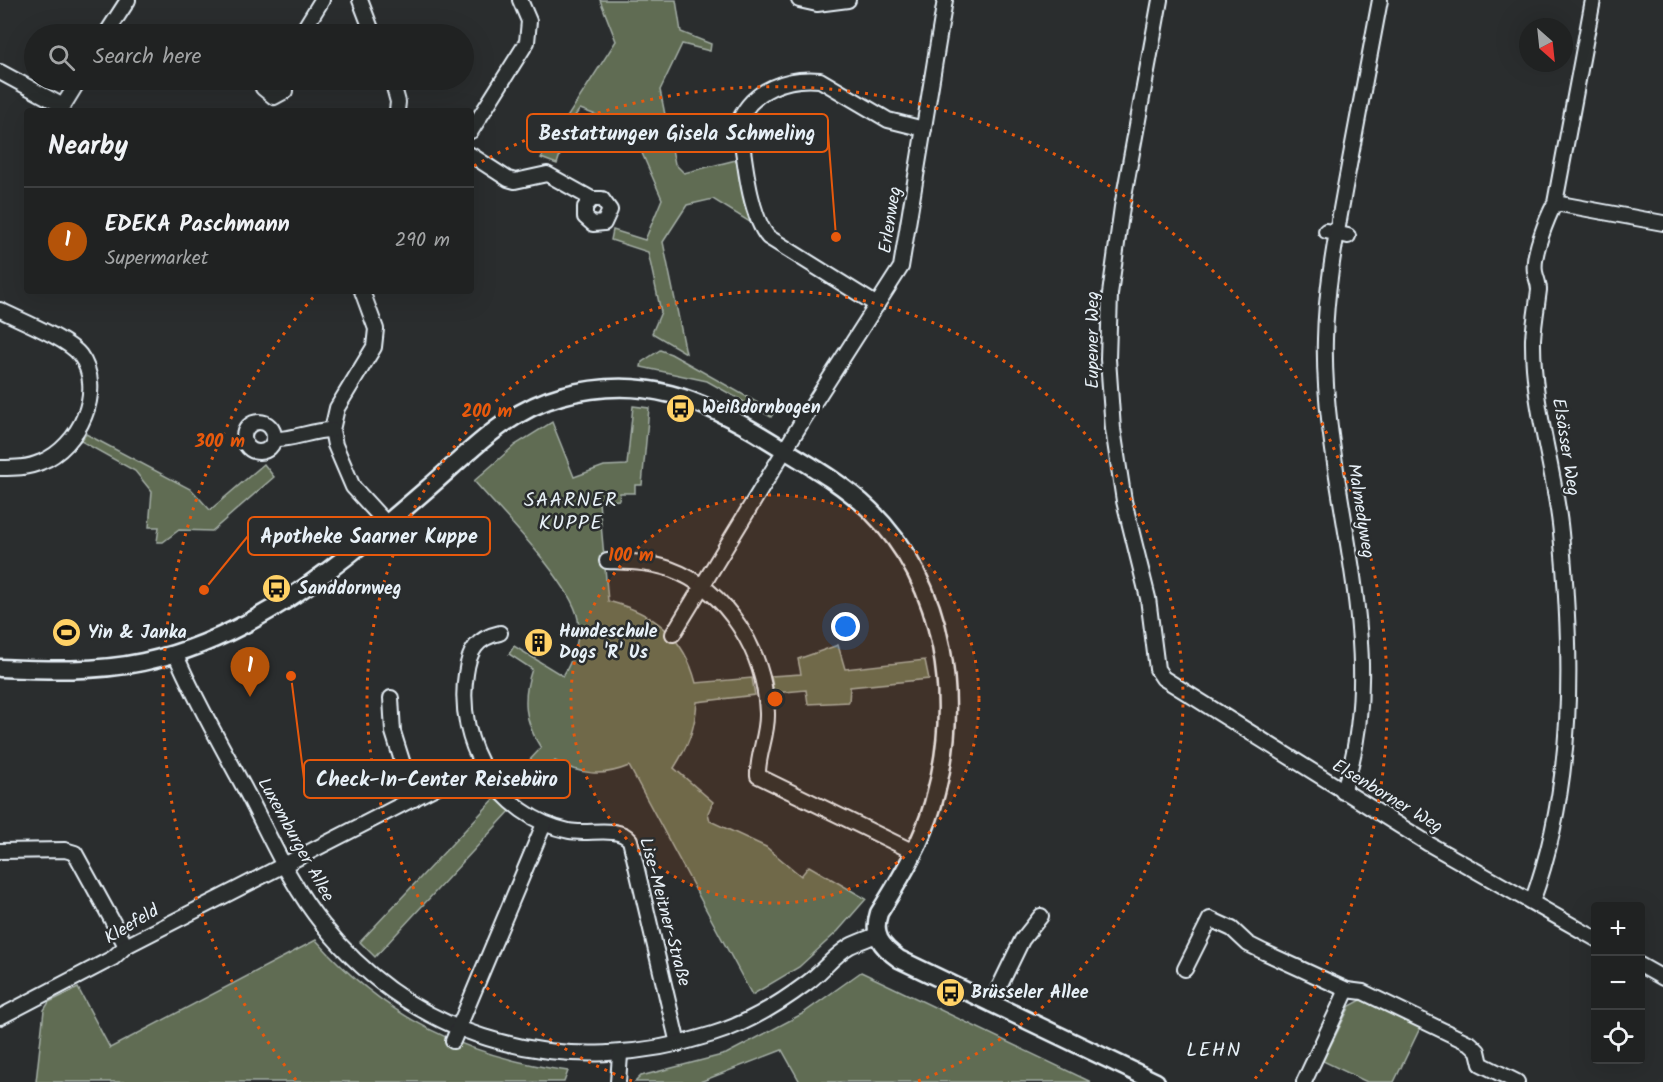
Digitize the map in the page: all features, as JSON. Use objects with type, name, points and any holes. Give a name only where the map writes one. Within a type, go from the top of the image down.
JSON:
[{"type":"street","points":[[112,24],[128,0]]},
{"type":"street","points":[[307,24],[322,0]]},
{"type":"street","points":[[360,0],[369,24]]},
{"type":"street","points":[[474,126],[527,42],[529,21],[520,0]]},
{"type":"street","points":[[799,0],[817,4],[848,0]]},
{"type":"street","name":"Erlenweg","points":[[673,634],[700,585],[901,267],[945,0]]},
{"type":"street","name":"Eupener Weg","points":[[1160,0],[1122,207],[1110,294],[1108,360],[1113,429],[1124,501],[1148,598],[1157,669],[1163,678]]},
{"type":"street","name":"Malmedyweg","points":[[1343,792],[1353,763],[1362,679],[1359,625],[1327,415],[1325,338],[1337,233],[1380,0]]},
{"type":"street","name":"Elsässer Weg","points":[[1532,902],[1547,862],[1557,815],[1568,728],[1569,629],[1561,530],[1540,414],[1533,340],[1539,286],[1534,271],[1547,217],[1555,203],[1593,0]]},
{"type":"street","points":[[0,72],[24,85]]},
{"type":"street","points":[[877,305],[763,231],[755,208],[739,121],[743,111],[763,91],[773,85],[808,79],[820,80],[888,120],[924,129]]},
{"type":"street","points":[[33,90],[63,106],[73,90]]},
{"type":"street","points":[[264,90],[273,97],[285,90]]},
{"type":"street","points":[[395,90],[397,108]]},
{"type":"street","points":[[474,157],[508,179],[515,181],[547,174],[592,199]]},
{"type":"street","points":[[1555,203],[1663,224]]},
{"type":"street","points":[[363,294],[376,329],[374,347],[337,408],[332,430],[351,482],[386,523]]},
{"type":"street","points":[[0,309],[70,344],[88,370],[92,388],[86,412],[75,434],[60,451],[41,462],[19,468],[0,468]]},
{"type":"street","points":[[0,668],[66,670],[139,663],[175,653],[269,612],[301,591],[386,523],[499,426],[525,410],[559,396],[599,388],[656,389],[700,402],[723,413],[785,451],[840,486],[869,509],[890,533],[921,580],[934,619],[945,668],[948,701],[946,734],[933,804],[914,852],[879,912],[875,925],[878,940],[899,959],[990,1005],[1156,1082]]},
{"type":"street","points":[[274,439],[288,440],[319,430],[332,430]]},
{"type":"street","points":[[607,561],[639,562],[670,569],[700,585],[740,626],[760,666],[768,715],[758,776],[914,852]]},
{"type":"street","name":"Lise-Meitner-Straße","points":[[500,633],[484,637],[474,648],[466,672],[464,692],[470,737],[481,764],[493,783],[509,800],[544,824],[592,834],[617,831],[630,840],[678,1044]]},
{"type":"street","name":"Luxemburger Allee","points":[[175,653],[283,864],[303,898],[355,962],[386,988],[456,1034],[544,1051],[620,1055],[678,1044],[715,1034],[783,1000],[848,947],[876,935]]},
{"type":"street","name":"Elsenborner Weg","points":[[1163,678],[1343,792],[1591,936]]},
{"type":"street","points":[[391,698],[393,732],[414,799]]},
{"type":"street","points":[[283,864],[481,764]]},
{"type":"street","points":[[456,1034],[544,824]]},
{"type":"street","points":[[0,851],[65,850],[75,853],[126,946]]},
{"type":"street","name":"Kleefeld","points":[[0,1017],[113,958],[126,946],[283,864]]},
{"type":"street","points":[[990,1005],[1022,940],[1041,916]]},
{"type":"street","points":[[1185,969],[1210,919],[1232,929],[1248,944],[1347,990],[1363,992],[1471,1044],[1478,1051],[1481,1064],[1517,1082]]},
{"type":"street","points":[[1645,967],[1663,978]]},
{"type":"street","points":[[1304,1082],[1347,990]]},
{"type":"street","points":[[618,1082],[620,1055]]},
{"type":"green space","points":[[600,0],[676,0],[681,32],[711,44],[710,51],[682,44],[660,90],[675,164],[684,173],[740,159],[753,224],[713,199],[687,205],[663,242],[686,353],[652,333],[661,312],[648,252],[611,240],[613,230],[645,240],[662,199],[631,128],[580,109],[571,121],[557,164],[541,158],[616,41]]},
{"type":"green space","points":[[660,350],[774,412],[771,417],[707,381],[641,367],[642,362]]},
{"type":"green space","points":[[633,406],[649,408],[642,485],[635,485],[635,493],[620,493],[619,500],[599,502],[608,601],[639,612],[665,629],[684,652],[696,683],[752,678],[755,695],[697,702],[690,737],[674,768],[713,802],[708,813],[710,821],[766,847],[801,876],[809,866],[866,899],[838,931],[799,967],[752,995],[629,766],[610,772],[592,773],[583,772],[555,761],[523,797],[509,782],[541,748],[531,729],[526,710],[527,690],[532,669],[509,654],[514,646],[563,676],[575,649],[579,627],[573,604],[563,586],[534,548],[474,481],[515,445],[552,422],[574,477],[604,466],[627,465]]},
{"type":"green space","points":[[86,434],[192,490],[210,510],[264,464],[274,477],[212,531],[179,530],[163,542],[157,542],[159,527],[149,527],[152,492],[135,471],[81,441]]},
{"type":"green space","points":[[838,645],[845,669],[925,660],[929,679],[850,687],[849,702],[808,704],[806,690],[774,693],[771,676],[801,674],[798,659]]},
{"type":"green space","points":[[496,797],[510,811],[375,957],[360,942]]},
{"type":"green space","points":[[316,940],[370,991],[399,1012],[461,1044],[530,1064],[568,1071],[564,1082],[36,1082],[44,1010],[49,1002],[78,988],[110,1048]]},
{"type":"green space","points":[[861,972],[1091,1082],[800,1082],[782,1050],[700,1082],[635,1082],[641,1076],[726,1054],[802,1014]]},
{"type":"green space","points":[[1361,1000],[1420,1028],[1394,1082],[1367,1082],[1323,1061],[1350,1006]]},
{"type":"place","name":"Bestattungen Gisela Schmeling","points":[[836,237]]},
{"type":"place","name":"Weißdornbogen","points":[[681,408]]},
{"type":"place","name":"Sanddornweg","points":[[277,589]]},
{"type":"place","name":"Apotheke Saarner Kuppe","points":[[204,590]]},
{"type":"place","name":"Yin & Janka","points":[[67,633]]},
{"type":"place","name":"Hundeschule Dogs 'R' Us","points":[[538,642]]},
{"type":"place","name":"Check-In-Center Reisebüro","points":[[291,676]]},
{"type":"place","name":"EDEKA Paschmann","points":[[250,697]]},
{"type":"place","name":"Brüsseler Allee","points":[[950,993]]},
{"type":"district","name":"SAARNER KUPPE","points":[[571,512]]},
{"type":"district","name":"LEHN","points":[[1214,1051]]}]
